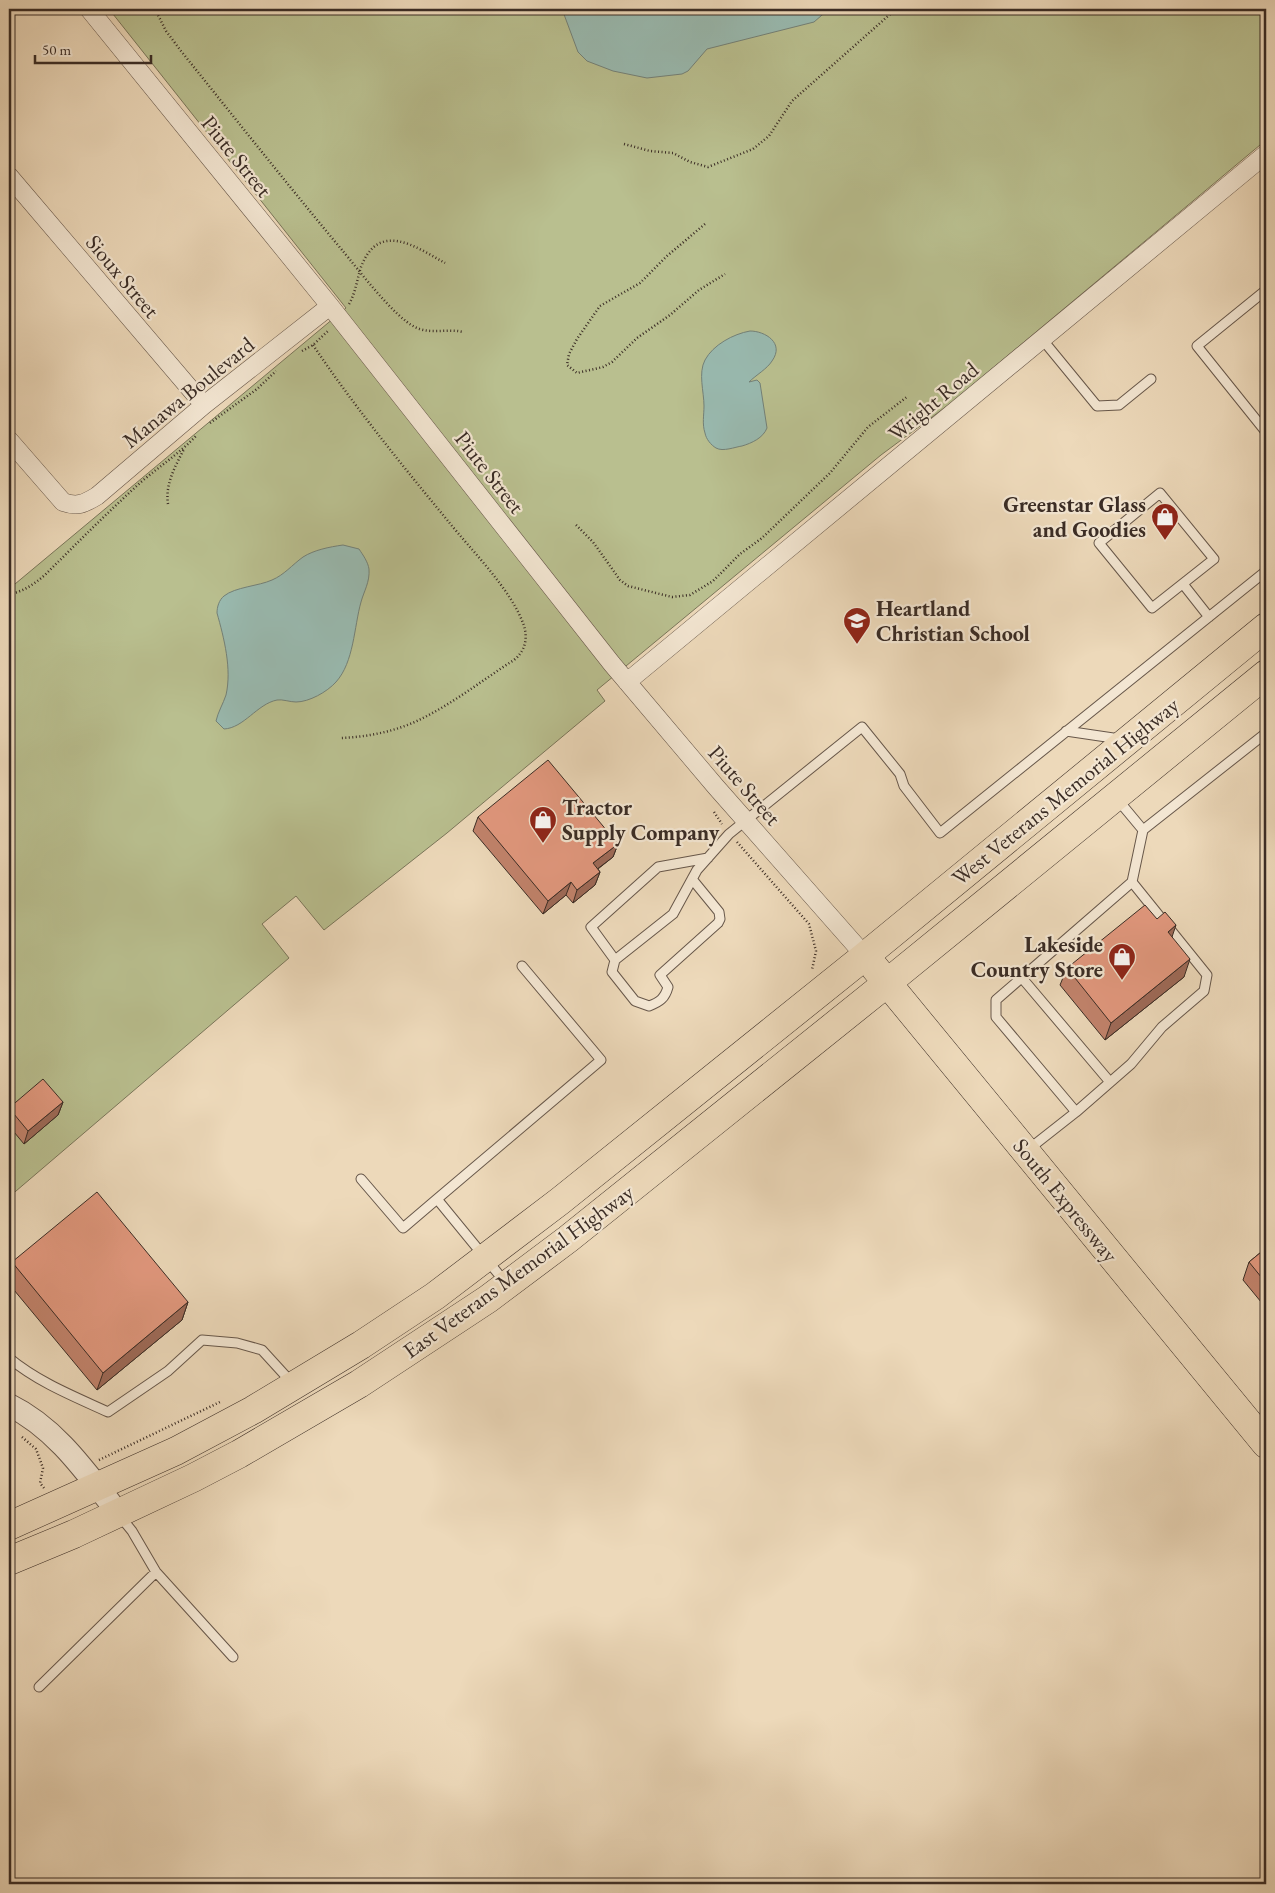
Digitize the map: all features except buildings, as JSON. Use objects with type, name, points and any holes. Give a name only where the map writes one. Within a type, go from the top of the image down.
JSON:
[{"type":"main road","name":"West Veterans Memorial Highway","points":[[865,956],[1266,628]]},
{"type":"main road","name":"West Veterans Memorial Highway","points":[[887,983],[1266,674]]},
{"type":"main road","name":"South Expressway","points":[[865,956],[1266,1444]]},
{"type":"main road","name":"East Veterans Memorial Highway","points":[[9,1526],[176,1451],[253,1410],[360,1345],[435,1296],[560,1201],[865,956]]},
{"type":"main road","name":"East Veterans Memorial Highway","points":[[9,1561],[74,1534],[193,1478],[295,1423],[424,1342],[568,1239],[887,983]]},
{"type":"street","name":"Piute Street","points":[[89,9],[330,306],[627,682],[865,956]]},
{"type":"street","name":"Wright Road","points":[[627,682],[1266,154]]},
{"type":"street","name":"Sioux Street","points":[[9,176],[204,405]]},
{"type":"street","name":"Manawa Boulevard","points":[[9,440],[63,502],[72,505],[84,504],[97,496],[204,405],[330,306]]},
{"type":"street","points":[[9,1405],[51,1434],[71,1453],[118,1513]]},
{"type":"lane","points":[[1266,290],[1197,346],[1266,432]]},
{"type":"lane","points":[[1042,339],[1097,406],[1119,405],[1151,379]]},
{"type":"lane","points":[[1160,492],[1214,558],[1183,584],[1152,608],[1099,543],[1160,492]]},
{"type":"lane","points":[[692,879],[718,912],[720,919],[718,923],[660,975],[668,987],[666,996],[657,1004],[649,1006],[635,1001],[612,972],[615,960],[673,914],[692,879],[697,870],[729,834],[862,727],[900,774],[904,786],[940,833],[1266,571]]},
{"type":"lane","points":[[1183,584],[1210,617]]},
{"type":"lane","points":[[1066,731],[1128,740]]},
{"type":"lane","points":[[1076,1112],[996,1017],[996,1000],[1132,882],[1143,830],[1266,732]]},
{"type":"lane","points":[[1115,797],[1143,830]]},
{"type":"lane","points":[[615,960],[590,927],[658,867],[708,858]]},
{"type":"lane","points":[[1026,1152],[1131,1064],[1162,1027],[1204,991],[1207,975],[1132,882]]},
{"type":"lane","points":[[361,1179],[403,1228],[601,1060],[522,966]]},
{"type":"lane","points":[[1022,978],[1110,1082]]},
{"type":"lane","points":[[437,1199],[487,1257],[507,1284]]},
{"type":"lane","points":[[9,1358],[24,1370],[52,1387],[108,1412],[168,1371],[202,1340],[237,1343],[262,1350],[294,1386]]},
{"type":"lane","points":[[118,1513],[132,1531],[156,1572],[233,1657]]},
{"type":"lane","points":[[39,1687],[156,1572]]},
{"type":"path","points":[[155,9],[166,31],[181,51],[360,271],[399,315],[415,328],[424,331],[454,330],[463,332]]},
{"type":"path","points":[[624,144],[650,151],[673,153],[708,167],[753,149],[769,136],[792,101],[896,9]]},
{"type":"path","points":[[705,224],[667,256],[640,283],[600,306],[577,339],[569,354],[567,365],[577,373],[603,367],[612,362],[637,338],[670,315],[699,290],[725,274]]},
{"type":"path","points":[[360,271],[364,260],[375,246],[392,240],[409,243],[445,263]]},
{"type":"path","points":[[300,352],[313,345],[412,477],[497,581],[519,615],[526,637],[521,654],[514,660],[422,719],[368,735],[340,738]]},
{"type":"path","points":[[207,425],[257,389],[281,366]]},
{"type":"path","points":[[576,525],[593,542],[620,580],[628,586],[672,597],[690,595],[713,581],[740,554],[762,538],[830,473],[868,427],[908,396]]},
{"type":"path","points":[[9,594],[22,591],[45,575],[120,502],[184,448],[201,430]]},
{"type":"path","points":[[168,504],[168,488],[172,473],[184,448]]},
{"type":"green space","points":[[109,9],[1266,9],[1266,140],[951,403],[881,455],[597,690],[605,701],[447,833],[324,930],[296,896],[262,924],[289,958],[9,1197],[9,589],[346,308]]},
{"type":"water","points":[[562,9],[829,9],[814,22],[707,49],[688,71],[682,74],[647,78],[613,71],[587,61],[578,52]]},
{"type":"water","points":[[750,331],[762,333],[772,339],[776,349],[770,364],[749,382],[757,380],[760,383],[767,428],[757,440],[742,446],[722,450],[714,447],[709,442],[704,430],[703,365],[718,345],[730,338]]},
{"type":"water","points":[[343,545],[359,549],[368,564],[369,574],[361,602],[353,644],[347,665],[342,674],[332,686],[318,696],[301,702],[279,700],[270,702],[238,725],[224,729],[216,721],[228,685],[225,643],[217,613],[221,600],[224,596],[234,591],[276,578],[312,552]]},
{"type":"place","name":"Greenstar Glass and Goodies","points":[[1165,541]]},
{"type":"place","name":"Heartland Christian School","points":[[857,645]]},
{"type":"place","name":"Tractor Supply Company","points":[[543,844]]},
{"type":"place","name":"Lakeside Country Store","points":[[1122,981]]}]
